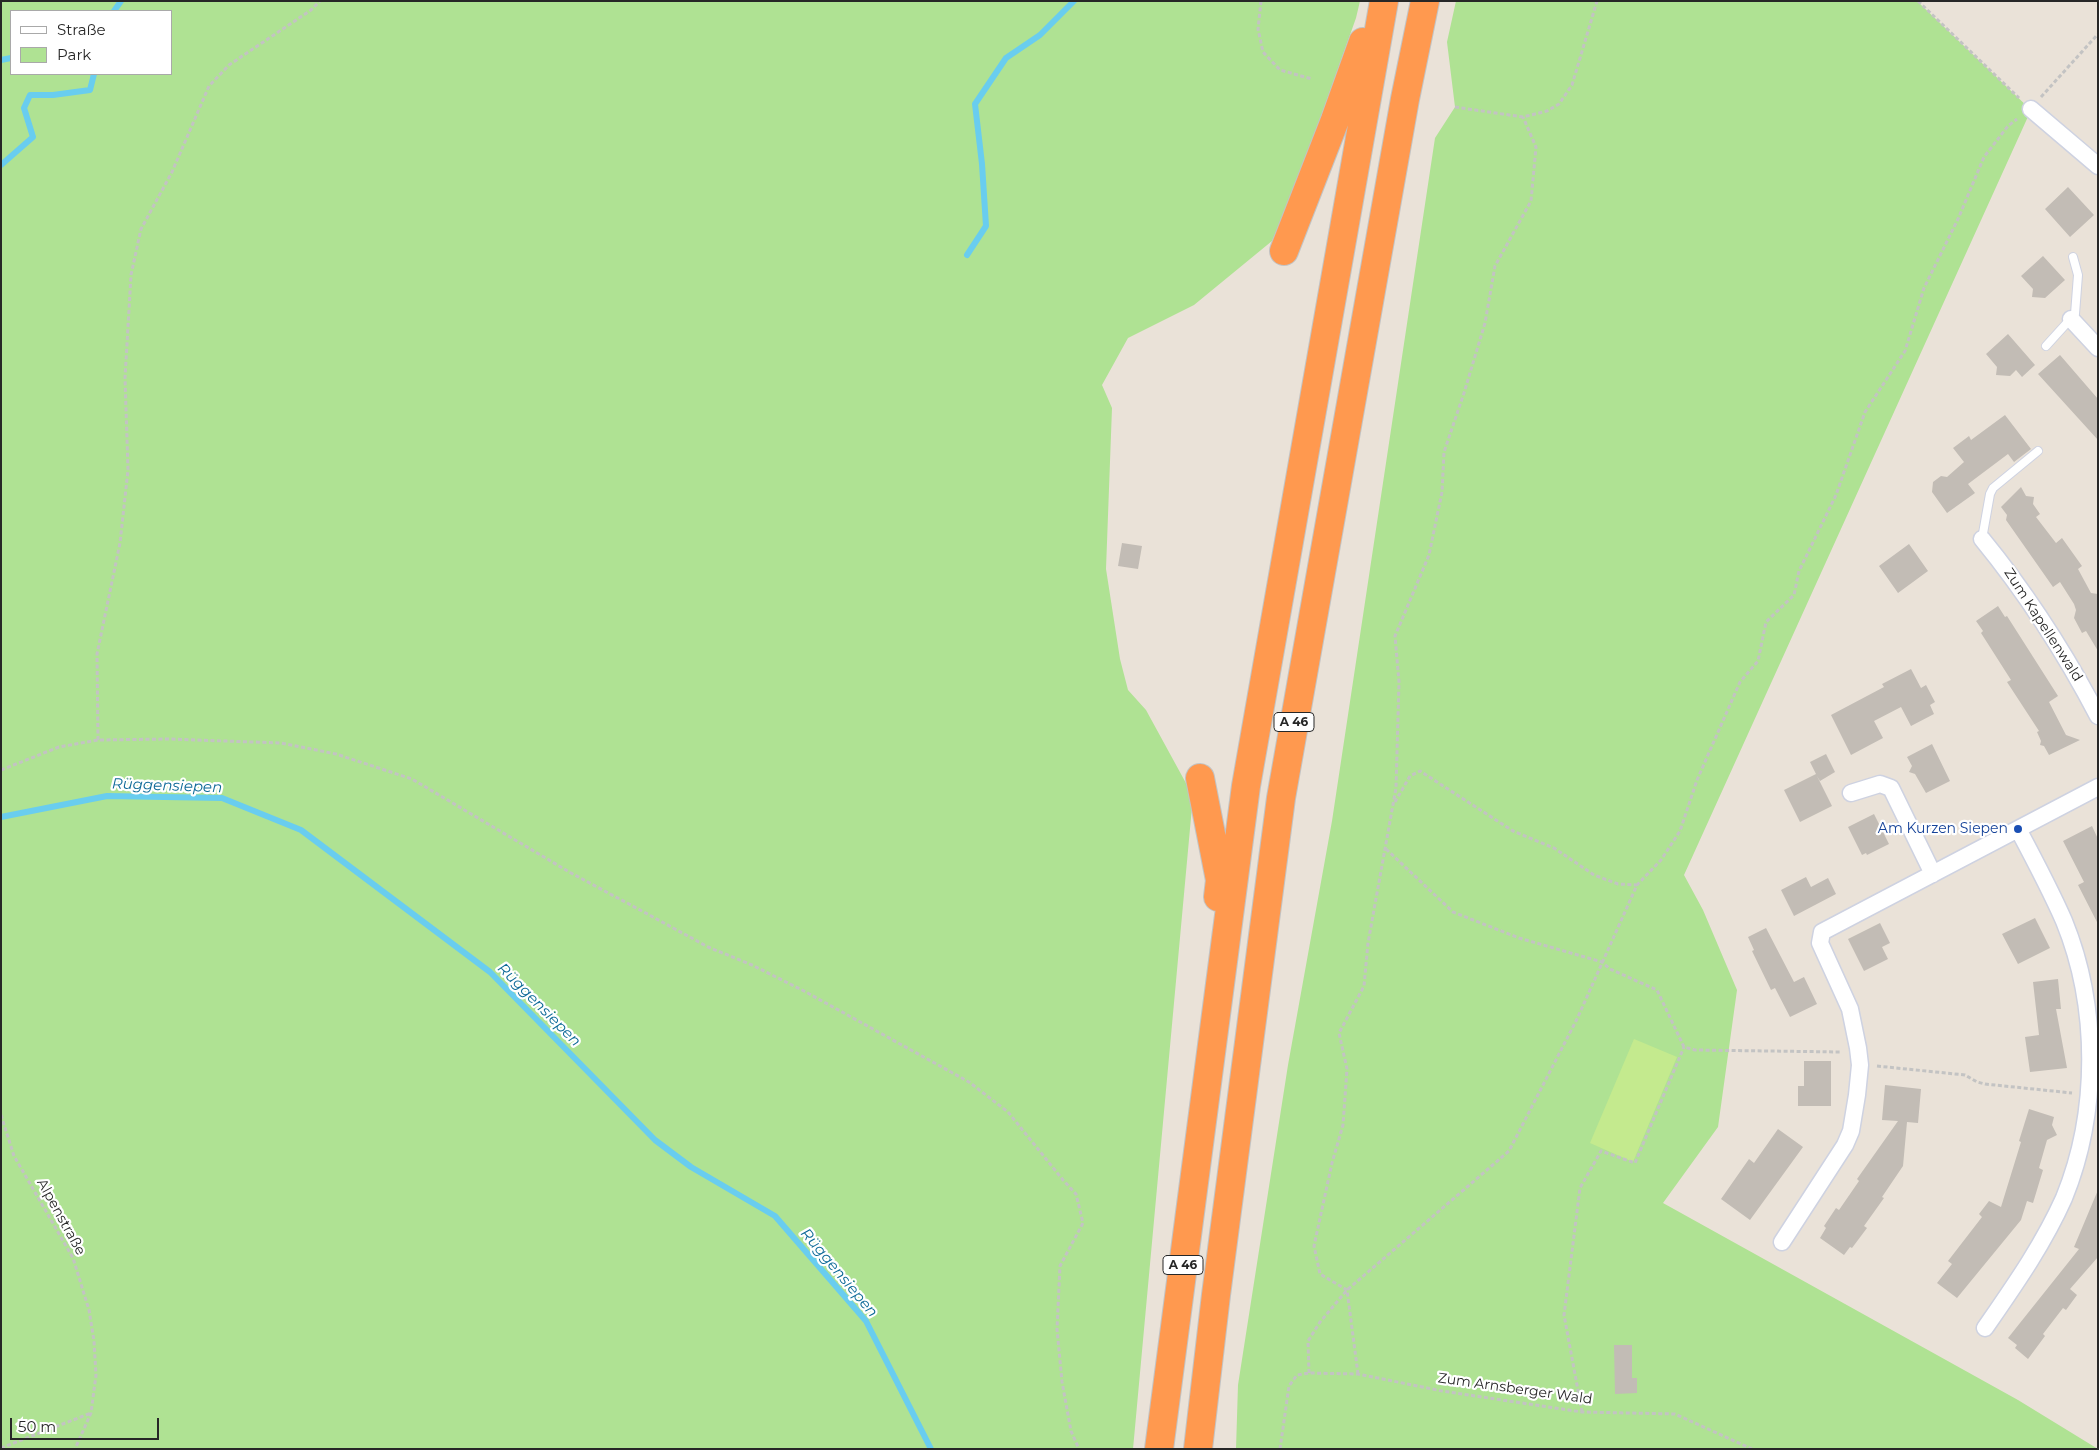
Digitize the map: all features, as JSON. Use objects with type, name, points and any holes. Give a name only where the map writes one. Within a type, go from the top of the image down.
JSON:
[{"type":"highway","points":[[1284,250],[1336,120],[1378,1]]},
{"type":"highway","name":"A 46","points":[[1159,1449],[1246,786],[1384,1]]},
{"type":"highway","name":"A 46","points":[[1198,1449],[1216,1295],[1281,798],[1404,100],[1425,1]]},
{"type":"highway","points":[[1200,778],[1220,880],[1201,1031],[1206,1081]]},
{"type":"street","points":[[2031,109],[2098,166]]},
{"type":"street","points":[[2071,319],[2098,348]]},
{"type":"street","name":"Zum Kapellenwald","points":[[1982,539],[2017,582],[2045,624],[2078,678],[2098,716]]},
{"type":"street","points":[[1852,793],[1880,784],[1891,788],[1933,874]]},
{"type":"street","points":[[1782,1242],[1845,1146],[1854,1116],[1860,1065],[1856,1029],[1850,1009],[1820,943],[1822,932],[2098,787]]},
{"type":"street","points":[[1985,1328],[2034,1256],[2064,1197],[2082,1145],[2090,1094],[2091,1046],[2084,984],[2064,921],[2018,828]]},
{"type":"lane","points":[[2046,346],[2071,319],[2077,305],[2078,275],[2073,257]]},
{"type":"lane","points":[[1982,539],[1990,494],[1994,488],[2038,451]]},
{"type":"path","points":[[98,740],[96,654],[120,543],[128,470],[125,378],[131,274],[141,230],[172,172],[209,86],[229,65],[310,10],[320,1]]},
{"type":"path","points":[[1261,1],[1258,28],[1263,52],[1280,70],[1312,79]]},
{"type":"path","points":[[1455,106],[1523,117],[1547,111],[1558,104],[1572,85],[1597,1]]},
{"type":"path","points":[[1918,1],[2031,109]]},
{"type":"path","points":[[1280,1449],[1289,1386],[1297,1375],[1309,1373],[1308,1341],[1320,1322],[1347,1290],[1509,1151],[1577,1019],[1637,884],[1661,860],[1680,831],[1697,780],[1740,682],[1758,660],[1766,622],[1794,595],[1799,571],[1836,495],[1865,412],[1905,351],[1924,288],[1958,219],[1984,157],[2008,126],[2031,109],[2098,34]]},
{"type":"path","points":[[1347,1290],[1320,1274],[1314,1246],[1332,1163],[1343,1125],[1347,1068],[1339,1033],[1364,986],[1368,943],[1396,788],[1399,682],[1395,636],[1429,555],[1442,492],[1444,452],[1485,323],[1495,266],[1531,201],[1536,147],[1523,117]]},
{"type":"path","points":[[1,770],[59,747],[98,740],[168,738],[281,743],[336,754],[412,780],[571,873],[708,947],[752,965],[804,991],[969,1082],[1008,1112],[1076,1194],[1083,1223],[1060,1266],[1057,1329],[1062,1382],[1071,1431],[1079,1449]]},
{"type":"path","points":[[1394,803],[1410,776],[1420,771],[1513,831],[1554,848],[1594,875],[1618,884],[1637,884]]},
{"type":"path","points":[[1386,849],[1453,912],[1520,938],[1602,962],[1610,969],[1657,990],[1684,1047],[1635,1162],[1600,1151],[1580,1188],[1564,1316],[1582,1412]]},
{"type":"path","points":[[1684,1047],[1695,1050],[1848,1052],[1853,1055],[1860,1065],[1965,1075],[1985,1084],[2090,1094]]},
{"type":"path","name":"Alpenstraße","points":[[1,1115],[14,1156],[73,1258],[90,1310],[96,1375],[92,1413],[75,1449]]},
{"type":"path","points":[[1347,1290],[1358,1374]]},
{"type":"path","name":"Zum Arnsberger Wald","points":[[1309,1373],[1358,1374],[1442,1391],[1582,1412],[1676,1414],[1752,1449]]},
{"type":"path","points":[[1,1448],[92,1413]]},
{"type":"green space","points":[[1,1],[1360,1],[1356,18],[1296,187],[1272,241],[1194,305],[1128,338],[1102,385],[1112,408],[1106,569],[1120,659],[1128,690],[1146,710],[1193,796],[1133,1449],[1,1449]]},
{"type":"green space","points":[[1456,1],[1917,1],[2031,110],[1684,875],[1703,910],[1737,990],[1718,1127],[1663,1203],[2018,1400],[2098,1449],[1236,1449],[1238,1385],[1288,1065],[1332,821],[1435,138],[1455,107],[1447,42]]},
{"type":"green space","points":[[1634,1039],[1677,1057],[1633,1162],[1590,1143]]},
{"type":"building","points":[[2068,187],[2094,215],[2070,237],[2045,209]]},
{"type":"building","points":[[2043,256],[2065,280],[2045,298],[2032,297],[2033,289],[2021,276]]},
{"type":"building","points":[[2008,334],[2035,365],[2022,377],[2016,370],[2010,376],[1996,375],[1997,367],[1986,354]]},
{"type":"building","points":[[2060,355],[2098,399],[2098,440],[2038,374]]},
{"type":"building","points":[[2005,415],[2031,449],[2014,462],[2008,454],[1968,484],[1975,493],[1947,513],[1932,492],[1933,482],[1941,476],[1947,477],[1964,462],[1953,448],[1969,436],[1971,440]]},
{"type":"building","points":[[2021,487],[2026,496],[2034,497],[2033,504],[2040,514],[2036,517],[2056,543],[2062,538],[2082,566],[2078,569],[2091,593],[2098,594],[2098,651],[2086,631],[2082,633],[2074,618],[2076,610],[2074,604],[2060,582],[2053,587],[2006,520],[2007,515],[2001,507]]},
{"type":"building","points":[[1122,543],[1142,546],[1138,569],[1118,566]]},
{"type":"building","points":[[1909,544],[1928,571],[1898,593],[1879,566]]},
{"type":"building","points":[[1998,606],[2005,617],[2007,616],[2058,696],[2049,702],[2066,735],[2080,740],[2049,755],[2044,746],[2040,745],[2041,741],[2037,732],[2039,731],[2007,682],[2011,680],[1981,633],[1983,631],[1976,621]]},
{"type":"building","points":[[1911,669],[1921,688],[1926,685],[1935,702],[1930,705],[1934,714],[1911,726],[1901,707],[1874,721],[1883,738],[1851,755],[1831,715],[1884,687],[1882,684]]},
{"type":"building","points":[[1932,744],[1950,781],[1926,793],[1915,774],[1909,772],[1912,766],[1907,757]]},
{"type":"building","points":[[1826,754],[1835,772],[1820,781],[1817,776],[1832,806],[1800,822],[1784,790],[1816,774],[1810,762]]},
{"type":"building","points":[[1874,814],[1889,844],[1867,855],[1866,853],[1862,855],[1848,827]]},
{"type":"building","points":[[2092,826],[2098,839],[2098,924],[2078,885],[2084,882],[2063,841]]},
{"type":"building","points":[[1806,877],[1811,887],[1828,878],[1836,894],[1794,916],[1781,890]]},
{"type":"building","points":[[2035,918],[2050,948],[2018,964],[2002,934]]},
{"type":"building","points":[[1880,923],[1890,943],[1882,947],[1888,959],[1864,971],[1848,939]]},
{"type":"building","points":[[1766,928],[1794,982],[1804,977],[1817,1004],[1790,1017],[1775,988],[1771,990],[1752,951],[1754,950],[1748,937]]},
{"type":"building","points":[[2058,979],[2061,1009],[2056,1009],[2067,1068],[2030,1072],[2025,1037],[2039,1035],[2033,982]]},
{"type":"building","points":[[1804,1061],[1831,1061],[1831,1106],[1798,1106],[1798,1086],[1804,1086]]},
{"type":"building","points":[[1885,1085],[1921,1089],[1918,1123],[1907,1122],[1903,1166],[1882,1197],[1884,1198],[1864,1226],[1867,1228],[1852,1248],[1850,1247],[1844,1255],[1820,1238],[1826,1228],[1824,1226],[1836,1208],[1839,1210],[1859,1181],[1857,1179],[1898,1121],[1882,1120]]},
{"type":"building","points":[[2029,1109],[2054,1117],[2052,1125],[2057,1135],[2047,1140],[2039,1168],[2043,1170],[2033,1203],[2027,1201],[2021,1220],[1957,1298],[1937,1283],[1952,1264],[1948,1261],[1982,1217],[1979,1214],[1989,1201],[2001,1207]]},
{"type":"building","points":[[1778,1129],[1803,1147],[1750,1220],[1721,1199],[1749,1159],[1754,1163]]},
{"type":"building","points":[[2098,1190],[2098,1257],[2070,1289],[2077,1295],[2066,1310],[2063,1308],[2043,1334],[2045,1336],[2028,1359],[2015,1348],[2017,1345],[2008,1338],[2079,1249],[2074,1247]]},
{"type":"building","points":[[1614,1345],[1632,1345],[1632,1378],[1637,1378],[1637,1393],[1615,1394]]},
{"type":"waterway","points":[[115,10],[121,1]]},
{"type":"waterway","points":[[967,255],[986,226],[982,164],[975,104],[1006,58],[1040,35],[1074,1]]},
{"type":"waterway","points":[[1,60],[10,58]]},
{"type":"waterway","points":[[1,165],[33,137],[24,108],[30,95],[53,95],[90,90],[94,75]]},
{"type":"waterway","name":"Rüggensiepen","points":[[1,817],[107,796],[222,798],[301,830],[490,972],[655,1140],[691,1167],[775,1216],[866,1321],[931,1449]]},
{"type":"place","name":"Am Kurzen Siepen","points":[[2018,829]]}]
